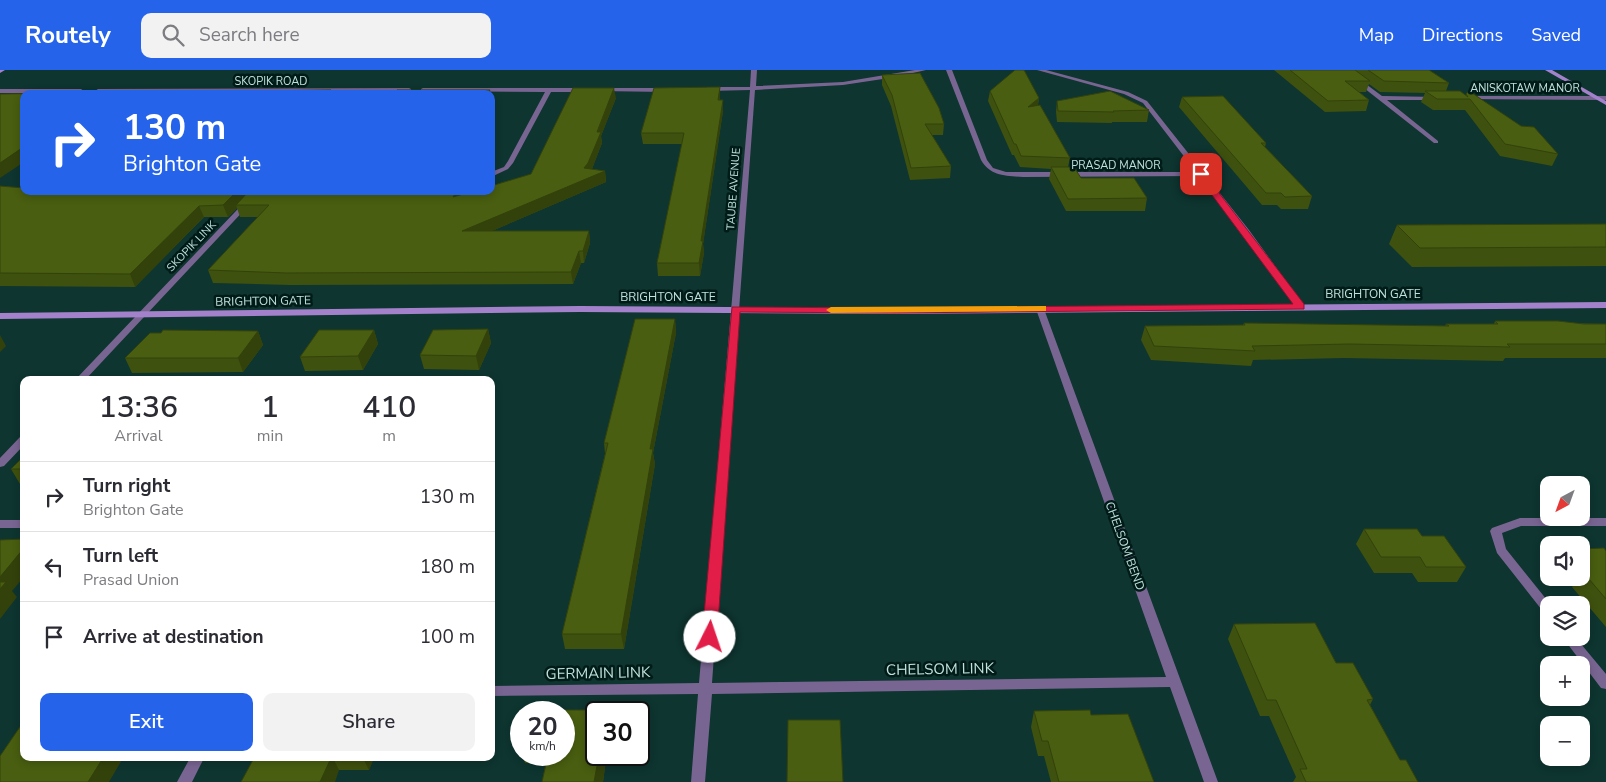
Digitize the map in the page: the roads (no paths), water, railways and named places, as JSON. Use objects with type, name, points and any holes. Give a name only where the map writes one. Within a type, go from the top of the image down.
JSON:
[{"type":"street","name":"TAUBE AVENUE","points":[[698,782],[754,70]]},
{"type":"street","points":[[698,89],[752,89],[858,83],[923,70]]},
{"type":"street","name":"PRASAD MANOR","points":[[949,70],[984,160],[988,168],[999,173],[1023,175],[1201,174]]},
{"type":"street","points":[[1040,70],[1126,93],[1145,102],[1300,306]]},
{"type":"street","points":[[1344,70],[1436,142]]},
{"type":"street","points":[[1548,70],[1606,103]]},
{"type":"street","name":"SKOPIK ROAD","points":[[495,90],[669,90]]},
{"type":"street","points":[[495,173],[506,168],[511,162],[549,90]]},
{"type":"street","name":"SKOPIK ROAD","points":[[0,91],[20,91]]},
{"type":"street","points":[[1381,98],[1446,98]]},
{"type":"street","name":"ANISKOTAW MANOR","points":[[1455,98],[1606,98]]},
{"type":"street","name":"SKOPIK LINK","points":[[84,376],[255,195]]},
{"type":"street","name":"BRIGHTON GATE","points":[[0,316],[736,309],[894,310],[1606,305]]},
{"type":"street","name":"CHELSOM BEND","points":[[1040,308],[1174,682],[1212,782]]},
{"type":"street","points":[[0,464],[20,443]]},
{"type":"street","points":[[1540,600],[1501,550],[1496,531],[1520,522],[1606,522]]},
{"type":"street","points":[[0,524],[20,524]]},
{"type":"street","points":[[1575,646],[1606,684]]},
{"type":"street","name":"CHELSOM LINK","points":[[706,687],[1174,682]]},
{"type":"street","name":"GERMAIN LINK","points":[[495,691],[706,687]]},
{"type":"street","points":[[184,782],[195,761]]}]
